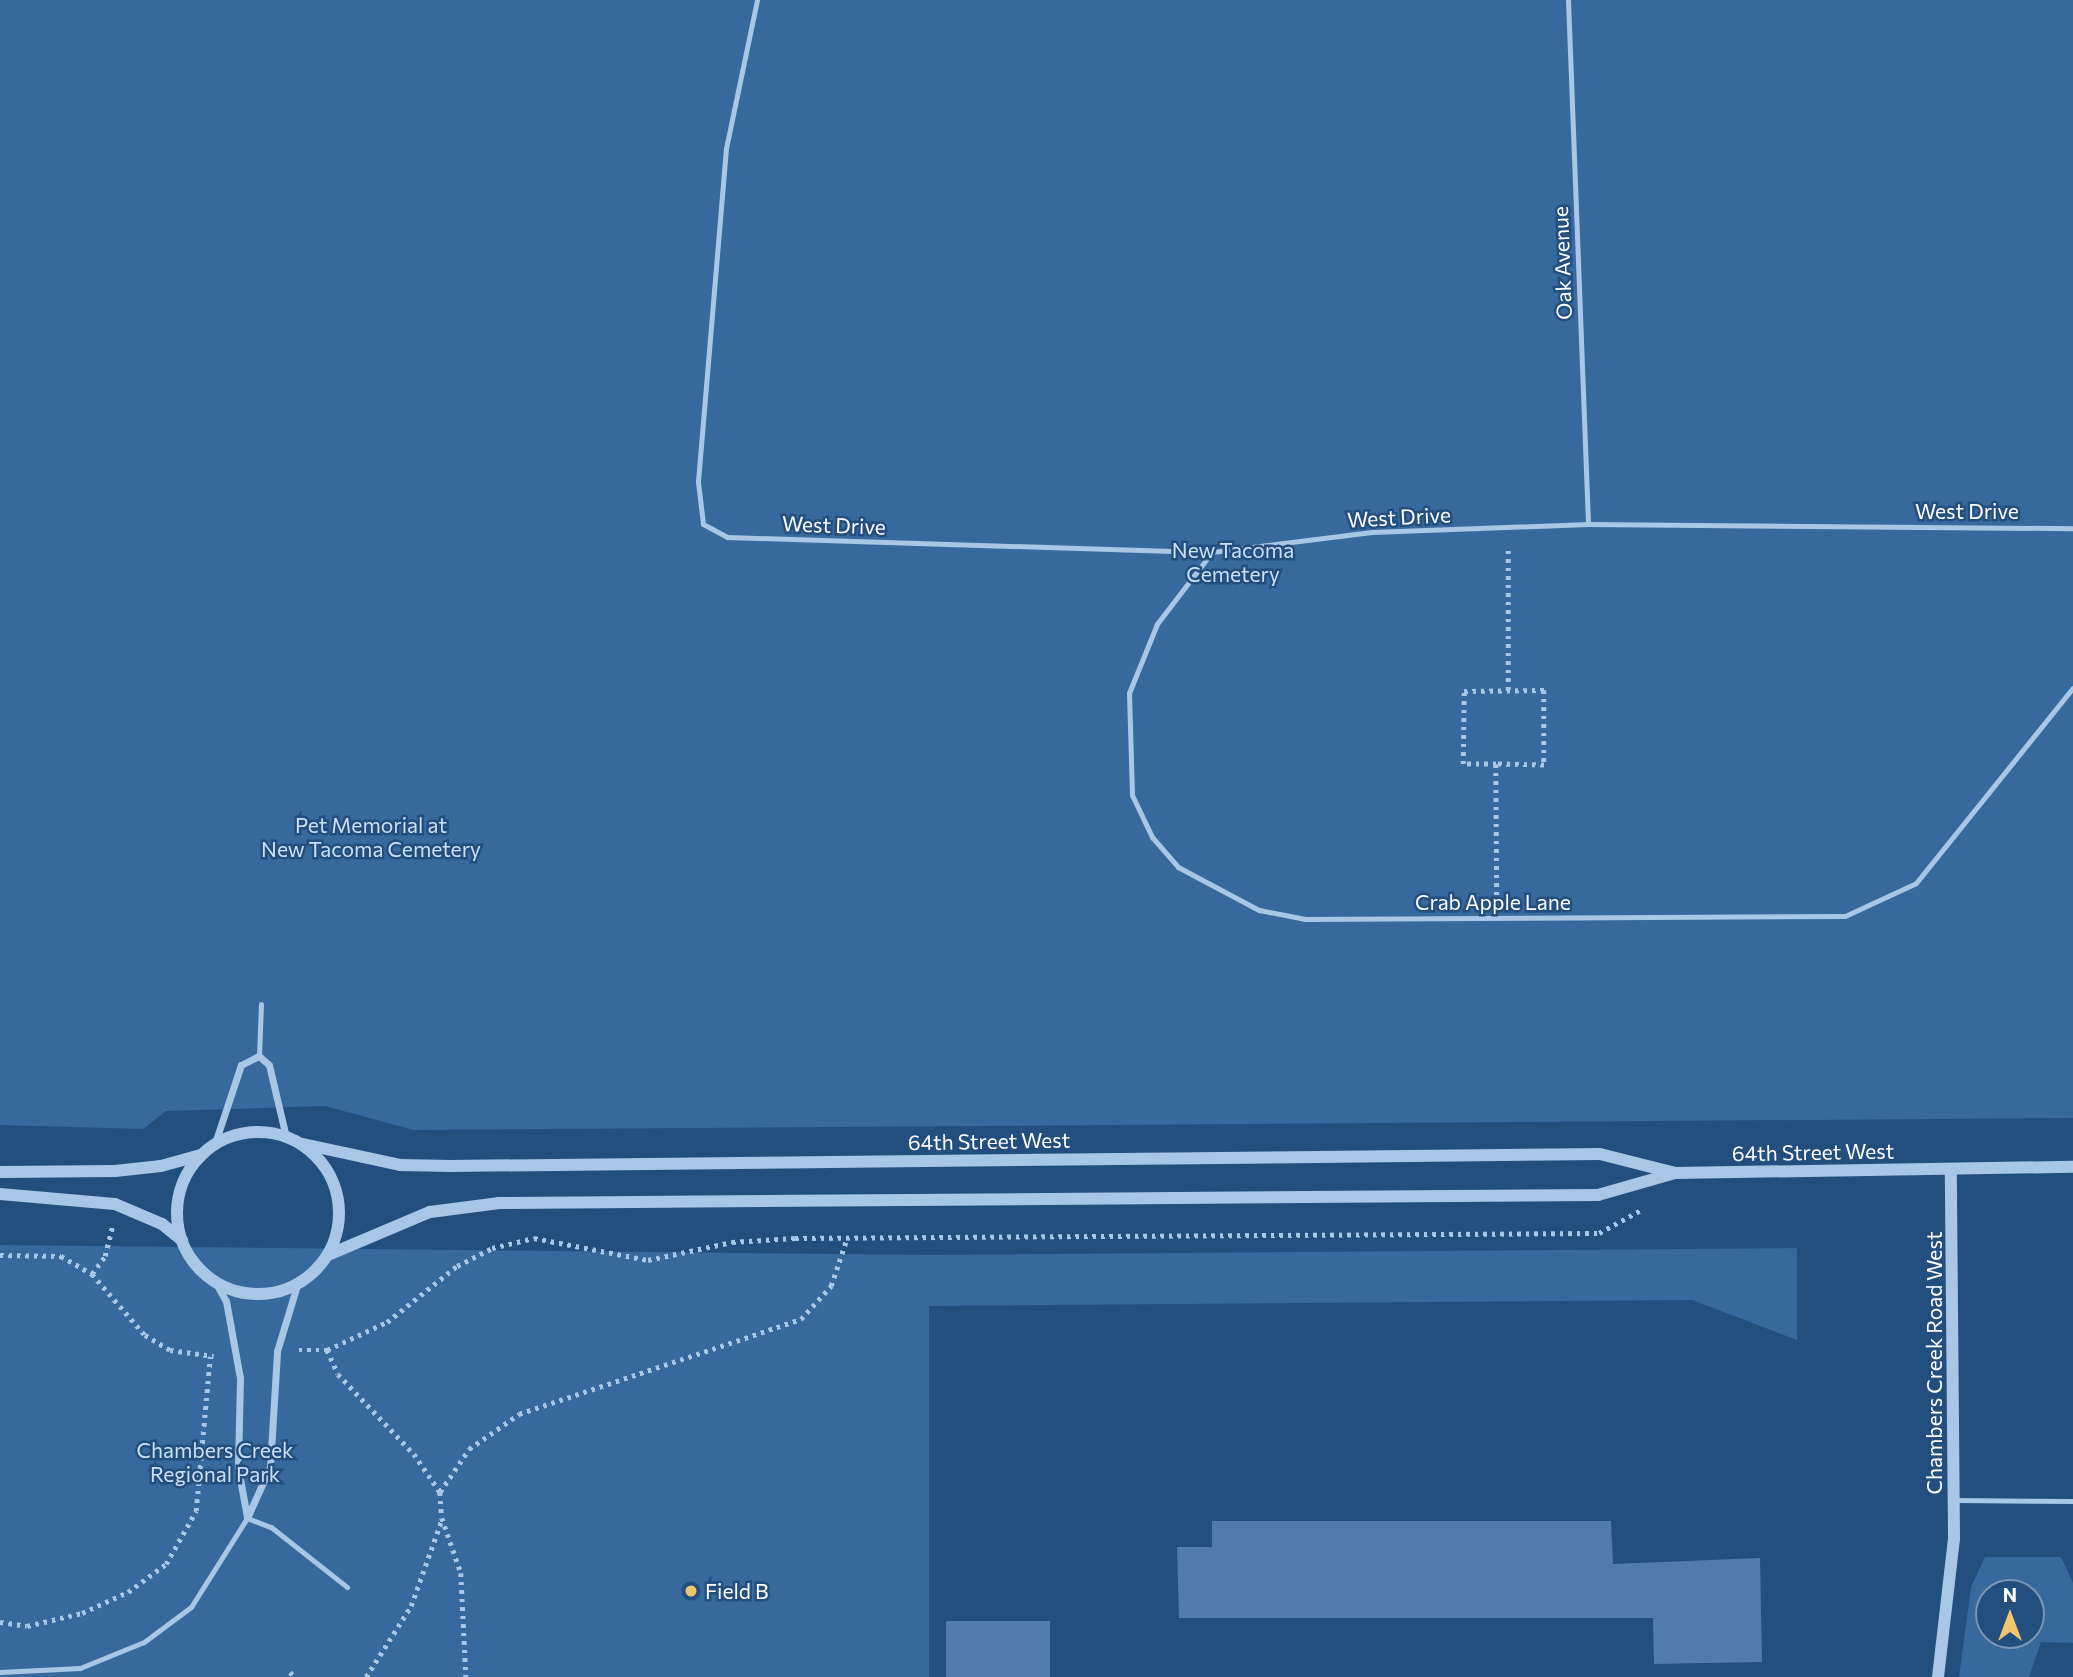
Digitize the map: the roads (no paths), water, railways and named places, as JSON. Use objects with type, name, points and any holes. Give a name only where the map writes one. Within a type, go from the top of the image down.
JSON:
[{"type":"street","points":[[215,1143],[241,1065],[260,1056],[269,1065],[286,1137]]},
{"type":"street","points":[[247,1518],[270,1467],[277,1351],[297,1285],[328,1255],[339,1220],[338,1201],[329,1174],[303,1144],[286,1137],[243,1133],[215,1143],[201,1155],[181,1184],[176,1209],[182,1240],[203,1275],[217,1285],[253,1295],[297,1285]]},
{"type":"street","name":"64th Street West","points":[[303,1144],[400,1165],[450,1166],[1600,1154],[1675,1173],[1951,1169]]},
{"type":"street","points":[[0,1172],[115,1171],[161,1166],[201,1155]]},
{"type":"street","points":[[1951,1169],[2073,1167]]},
{"type":"street","name":"Chambers Creek Road West","points":[[1938,1677],[1948,1623],[1953,1500],[1951,1169]]},
{"type":"street","name":"64th Street West","points":[[328,1255],[430,1212],[499,1203],[1598,1195],[1675,1173]]},
{"type":"street","points":[[0,1194],[115,1204],[162,1224],[182,1240]]},
{"type":"street","points":[[217,1285],[226,1301],[240,1378],[238,1468],[247,1518]]},
{"type":"lane","name":"West Drive","points":[[757,0],[726,148],[698,482],[703,524],[727,537],[1212,552],[1372,532],[1588,524],[2073,528]]},
{"type":"lane","name":"Oak Avenue","points":[[1568,0],[1588,524]]},
{"type":"lane","name":"Crab Apple Lane","points":[[1212,552],[1157,624],[1129,693],[1132,796],[1152,837],[1178,867],[1259,911],[1305,919],[1845,916],[1916,883],[2073,688]]},
{"type":"lane","points":[[260,1056],[261,1004]]},
{"type":"lane","points":[[1953,1500],[2073,1501]]},
{"type":"lane","points":[[0,1672],[80,1668],[144,1642],[191,1607],[247,1518],[271,1527],[347,1587]]},
{"type":"place","name":"Field B","points":[[691,1591]]},
{"type":"park label","name":"New Tacoma Cemetery","points":[[1233,562]]},
{"type":"park label","name":"Pet Memorial at New Tacoma Cemetery","points":[[371,837]]},
{"type":"park label","name":"Chambers Creek Regional Park","points":[[215,1462]]}]
